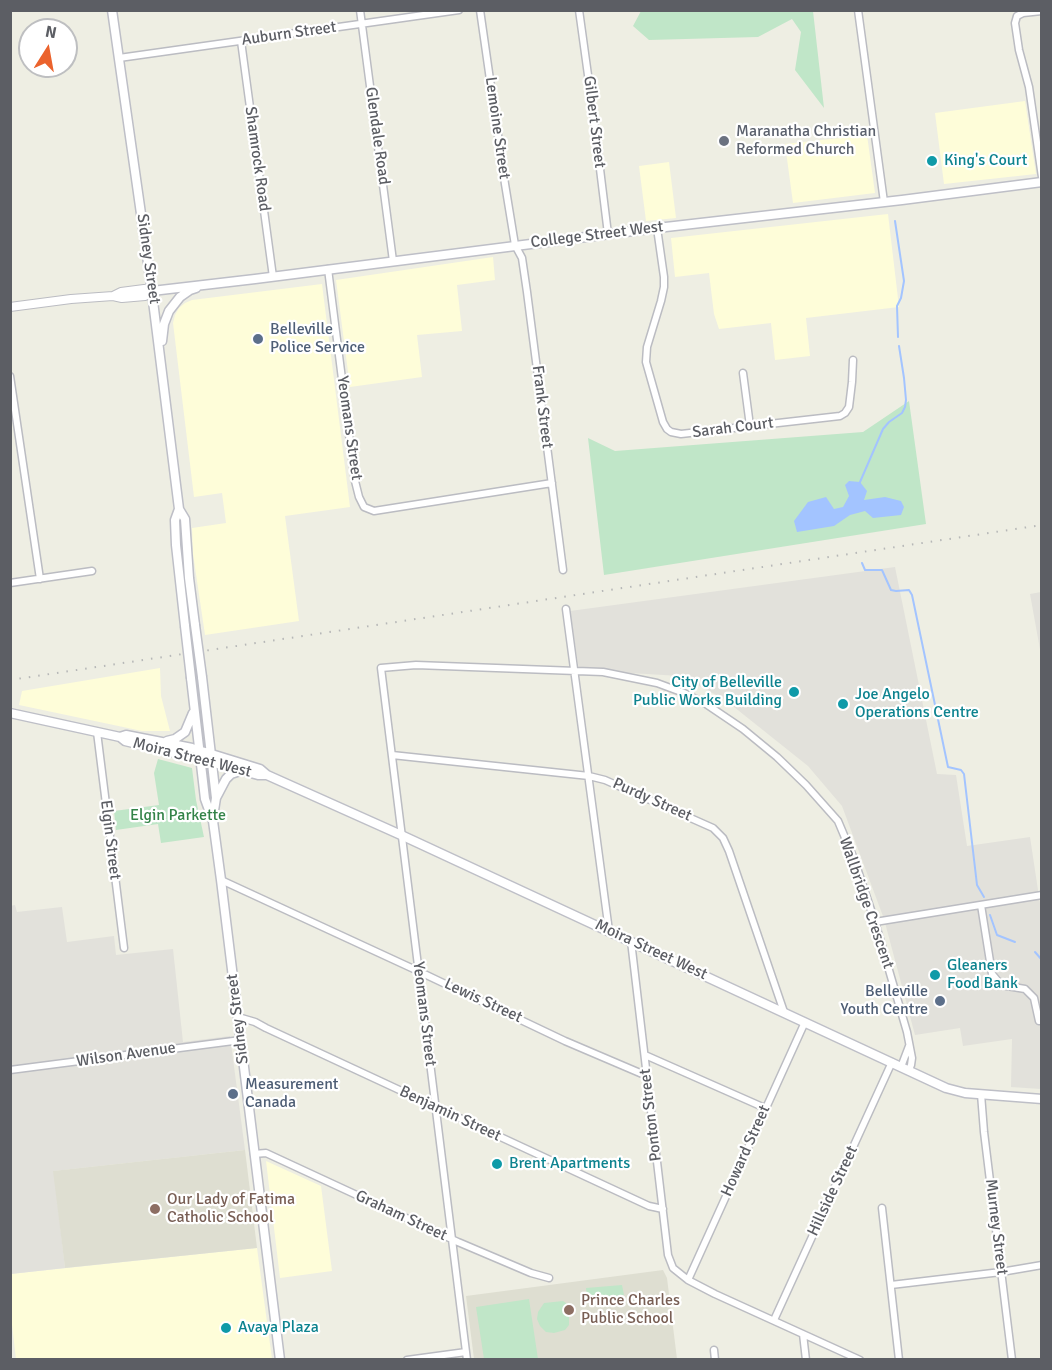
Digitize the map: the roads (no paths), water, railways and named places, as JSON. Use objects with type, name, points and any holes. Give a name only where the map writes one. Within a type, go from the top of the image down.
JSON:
[{"type":"main road","name":"Sidney Street","points":[[112,10],[152,291],[179,509],[184,519],[216,798],[213,821]]},
{"type":"main road","name":"College Street West","points":[[152,291],[1041,182]]},
{"type":"main road","points":[[160,352],[164,324],[169,311],[180,297],[190,290],[205,285]]},
{"type":"main road","name":"Sidney Street","points":[[179,509],[175,520],[176,537],[199,755],[205,799],[213,821],[221,880],[280,1359]]},
{"type":"main road","points":[[163,742],[175,739],[185,732],[194,710]]},
{"type":"main road","name":"Moira Street West","points":[[10,713],[120,737],[125,741],[260,769],[267,775],[957,1092],[1041,1099]]},
{"type":"main road","name":"Moira Street West","points":[[120,737],[126,735],[163,742],[199,755]]},
{"type":"main road","name":"Moira Street West","points":[[211,758],[241,770],[267,775]]},
{"type":"main road","points":[[216,798],[226,779],[241,770]]},
{"type":"street","name":"Glendale Road","points":[[360,10],[393,261]]},
{"type":"street","name":"Auburn Street","points":[[119,58],[459,10]]},
{"type":"street","name":"Lemoine Street","points":[[480,10],[516,245]]},
{"type":"street","name":"Gilbert Street","points":[[579,10],[608,234]]},
{"type":"street","points":[[858,10],[884,202]]},
{"type":"street","points":[[1041,10],[1023,13],[1017,16],[1015,23],[1019,50],[1029,87],[1041,177]]},
{"type":"street","name":"Shamrock Road","points":[[241,41],[273,277]]},
{"type":"street","name":"Sarah Court","points":[[657,228],[664,287],[645,362],[663,422],[671,432],[681,434],[840,416],[849,407],[853,360]]},
{"type":"street","name":"Frank Street","points":[[516,245],[524,270],[563,570]]},
{"type":"street","name":"Yeomans Street","points":[[328,269],[355,481],[364,507],[374,511],[552,483]]},
{"type":"street","name":"College Street West","points":[[10,306],[113,296],[121,292],[144,289],[152,291]]},
{"type":"street","points":[[743,373],[750,426]]},
{"type":"street","points":[[10,375],[40,579]]},
{"type":"street","points":[[10,583],[92,571]]},
{"type":"street","points":[[566,609],[609,931]]},
{"type":"street","name":"Wallbridge Crescent","points":[[381,668],[416,665],[603,672],[657,683],[684,693],[706,704],[743,729],[806,785],[838,821],[875,922],[907,1032],[909,1046],[901,1066]]},
{"type":"street","name":"Yeomans Street","points":[[381,668],[467,1356]]},
{"type":"street","name":"Elgin Street","points":[[97,732],[124,948]]},
{"type":"street","name":"Purdy Street","points":[[392,754],[589,776],[605,780],[713,828],[723,838],[729,851],[784,1012]]},
{"type":"street","name":"Lewis Street","points":[[221,880],[565,1041],[647,1076]]},
{"type":"street","points":[[875,922],[1041,895]]},
{"type":"street","points":[[981,905],[992,974],[1001,985],[1024,989],[1034,998],[1039,1022]]},
{"type":"street","name":"Ponton Street","points":[[631,941],[668,1255],[674,1268],[688,1280]]},
{"type":"street","name":"Benjamin Street","points":[[238,1017],[255,1022],[649,1206],[663,1209]]},
{"type":"street","name":"Howard Street","points":[[688,1280],[805,1022]]},
{"type":"street","name":"Wilson Avenue","points":[[10,1070],[241,1040]]},
{"type":"street","points":[[645,1055],[765,1108]]},
{"type":"street","name":"Hillside Street","points":[[774,1320],[901,1066]]},
{"type":"street","name":"Murney Street","points":[[981,1094],[1012,1359]]},
{"type":"street","name":"Graham Street","points":[[254,1154],[266,1153],[452,1240],[531,1273],[549,1278]]},
{"type":"street","points":[[882,1208],[899,1359]]},
{"type":"street","points":[[891,1285],[1041,1265]]},
{"type":"street","points":[[688,1280],[860,1359]]},
{"type":"street","points":[[803,1334],[806,1359]]},
{"type":"street","points":[[714,1350],[716,1359]]},
{"type":"street","points":[[407,1359],[467,1356]]},
{"type":"water","points":[[849,481],[860,482],[867,491],[864,500],[885,497],[901,501],[904,507],[901,515],[873,518],[865,511],[850,515],[834,526],[797,532],[794,521],[808,502],[826,497],[834,509],[843,507],[849,496],[845,485]]},
{"type":"waterway","points":[[895,221],[904,281],[897,306],[898,337]]},
{"type":"waterway","points":[[860,482],[883,429],[902,413],[905,407],[904,378],[899,346]]},
{"type":"waterway","points":[[862,563],[865,570],[882,570],[891,590],[909,590],[912,595],[948,767],[961,770],[964,774],[977,885],[984,897]]},
{"type":"waterway","points":[[990,915],[997,935],[1015,942]]},
{"type":"waterway","points":[[1035,952],[1042,960]]},
{"type":"railway","points":[[10,680],[1042,525]]},
{"type":"place","name":"Maranatha Christian Reformed Church","points":[[724,141]]},
{"type":"place","name":"King's Court","points":[[932,161]]},
{"type":"place","name":"Belleville Police Service","points":[[258,339]]},
{"type":"place","name":"City of Belleville Public Works Building","points":[[794,692]]},
{"type":"place","name":"Joe Angelo Operations Centre","points":[[843,704]]},
{"type":"place","name":"Gleaners Food Bank","points":[[935,975]]},
{"type":"place","name":"Belleville Youth Centre","points":[[940,1001]]},
{"type":"place","name":"Measurement Canada","points":[[233,1094]]},
{"type":"place","name":"Brent Apartments","points":[[497,1164]]},
{"type":"place","name":"Our Lady of Fatima Catholic School","points":[[155,1209]]},
{"type":"place","name":"Prince Charles Public School","points":[[569,1310]]},
{"type":"place","name":"Avaya Plaza","points":[[226,1328]]},
{"type":"park label","name":"Elgin Parkette","points":[[178,816]]}]
